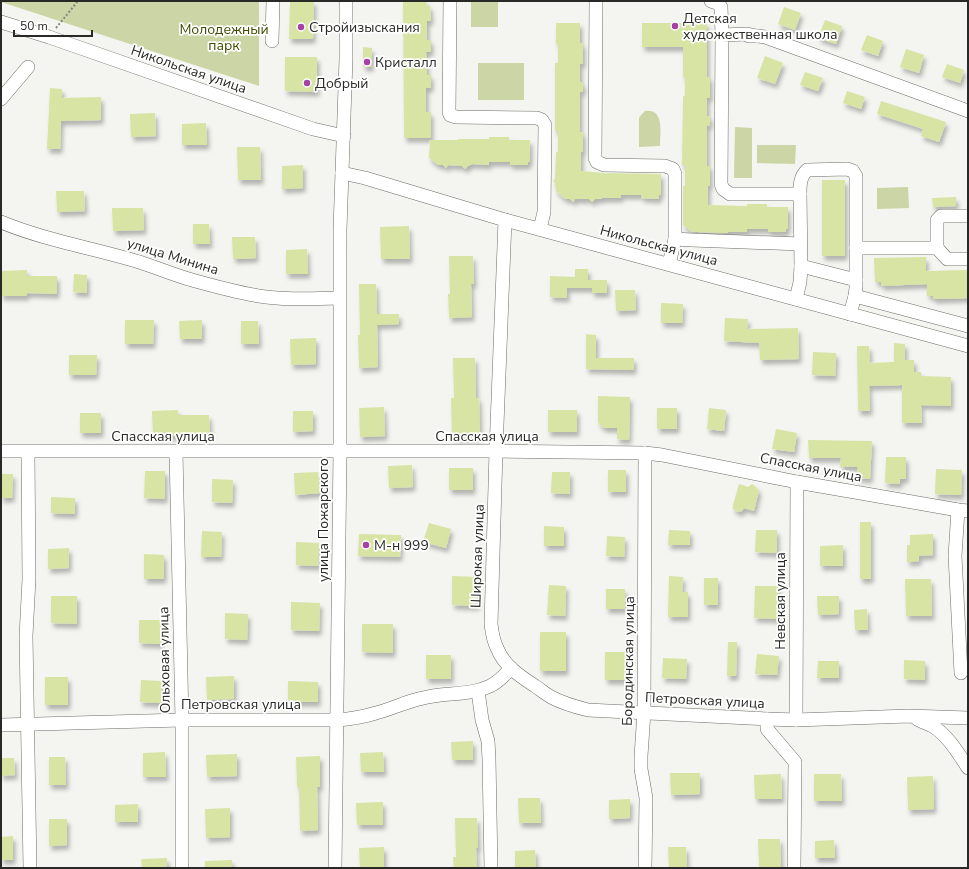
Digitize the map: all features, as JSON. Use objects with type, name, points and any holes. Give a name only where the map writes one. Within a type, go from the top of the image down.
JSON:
[{"type":"street","points":[[272,41],[273,1]]},
{"type":"street","name":"улица Пожарского","points":[[335,868],[340,452],[339,298],[346,59],[346,1]]},
{"type":"street","points":[[450,1],[450,115],[456,117],[537,118],[542,120],[545,125],[544,212],[540,229]]},
{"type":"street","points":[[596,1],[595,158],[597,162],[604,165],[665,166],[673,169],[675,174],[675,239],[669,264]]},
{"type":"street","points":[[711,1],[717,3],[721,7],[720,184],[723,189],[730,194],[800,194]]},
{"type":"street","name":"Никольская улица","points":[[1,22],[49,37],[314,129],[344,136]]},
{"type":"street","points":[[722,35],[747,34],[756,36]]},
{"type":"street","points":[[722,35],[764,37],[968,111]]},
{"type":"street","points":[[1,99],[28,67]]},
{"type":"street","points":[[796,299],[800,282],[801,266],[800,181],[803,174],[807,170],[848,169],[853,171],[856,176],[856,280],[855,296],[850,314]]},
{"type":"street","name":"Никольская улица","points":[[342,173],[365,178],[506,220],[968,346]]},
{"type":"street","points":[[968,216],[941,216],[937,220],[937,248],[947,259],[968,259]]},
{"type":"street","name":"Широкая улица","points":[[506,220],[496,451],[491,624],[493,638],[497,649],[511,668]]},
{"type":"street","name":"улица Минина","points":[[1,222],[45,237],[128,258],[192,280],[242,293],[289,299],[339,298]]},
{"type":"street","points":[[675,239],[800,244]]},
{"type":"street","points":[[856,248],[937,248]]},
{"type":"street","points":[[801,266],[856,280]]},
{"type":"street","points":[[855,296],[968,326]]},
{"type":"street","name":"Спасская улица","points":[[1,451],[496,451],[645,453],[662,455],[797,482],[963,510]]},
{"type":"street","points":[[28,452],[29,579],[26,636],[30,868]]},
{"type":"street","name":"Ольховая улица","points":[[176,452],[182,720],[182,868]]},
{"type":"street","name":"Бородинская улица","points":[[644,868],[646,798],[641,769],[641,756],[644,712],[645,453]]},
{"type":"street","name":"Невская улица","points":[[796,720],[797,482]]},
{"type":"street","points":[[961,673],[955,556],[963,510]]},
{"type":"street","points":[[491,868],[488,741],[482,720],[478,691],[491,686],[500,680],[511,668]]},
{"type":"street","name":"Петровская улица","points":[[511,668],[551,697],[588,710],[796,720],[910,716],[968,718]]},
{"type":"street","name":"Петровская улица","points":[[1,725],[182,720],[337,720],[356,718],[377,713],[422,698],[440,694],[478,691]]},
{"type":"street","name":"Петровская улица","points":[[910,716],[933,726],[953,746],[968,768]]},
{"type":"street","points":[[767,719],[767,730],[795,762],[794,868]]},
{"type":"path","points":[[55,29],[78,1]]},
{"type":"green space","name":"Молодежный парк","points":[[259,1],[259,86],[1,2]]},
{"type":"green space","points":[[471,1],[498,1],[498,27],[471,27]]},
{"type":"green space","points":[[478,63],[524,63],[524,100],[478,100]]},
{"type":"green space","points":[[645,111],[651,111],[659,118],[661,129],[660,146],[639,147],[639,118]]},
{"type":"green space","points":[[735,127],[752,128],[752,178],[734,178]]},
{"type":"green space","points":[[757,145],[796,145],[795,164],[757,163]]},
{"type":"green space","points":[[908,187],[909,208],[877,209],[877,188]]},
{"type":"building","name":"Стройизыскания","points":[[290,1],[314,1],[313,39],[289,39]]},
{"type":"building","points":[[403,1],[426,1],[427,6],[430,6],[431,21],[427,21],[427,40],[431,40],[431,52],[426,52],[427,75],[431,75],[431,88],[426,88],[426,112],[431,112],[431,138],[404,138]]},
{"type":"building","points":[[784,7],[801,13],[795,30],[778,24]]},
{"type":"building","points":[[825,20],[842,26],[836,44],[818,38]]},
{"type":"building","points":[[556,23],[580,23],[580,43],[583,43],[583,64],[580,64],[580,82],[583,82],[583,92],[580,92],[580,132],[583,132],[581,171],[661,174],[661,195],[659,195],[659,199],[641,198],[642,195],[621,195],[621,198],[602,198],[595,199],[592,202],[589,199],[575,199],[573,202],[570,199],[565,199],[556,191],[555,183],[553,181],[555,179],[556,152],[558,152],[558,131],[555,131],[555,63],[558,63]]},
{"type":"building","points":[[642,23],[707,23],[707,77],[710,77],[710,98],[707,98],[707,116],[710,116],[710,126],[707,125],[707,166],[710,166],[708,205],[747,206],[747,204],[767,204],[767,207],[788,207],[788,229],[786,229],[786,232],[768,232],[768,229],[747,229],[747,232],[692,232],[683,225],[683,186],[685,186],[685,165],[682,165],[683,96],[685,96],[685,77],[683,77],[683,47],[642,47]]},
{"type":"building","points":[[867,35],[883,41],[878,56],[861,50]]},
{"type":"building","name":"Кристалл","points":[[363,47],[372,48],[371,67],[363,67]]},
{"type":"building","points":[[906,49],[924,55],[919,73],[900,67]]},
{"type":"building","points":[[765,56],[783,63],[775,84],[757,78]]},
{"type":"building","points":[[285,57],[317,57],[317,92],[285,91]]},
{"type":"building","points":[[947,64],[964,70],[960,83],[942,77]]},
{"type":"building","points":[[805,72],[823,78],[818,91],[800,85]]},
{"type":"building","points":[[50,88],[62,89],[62,98],[101,97],[101,120],[61,121],[60,149],[47,149]]},
{"type":"building","points":[[847,91],[865,97],[861,109],[843,103]]},
{"type":"building","points":[[881,101],[946,122],[939,142],[921,136],[923,129],[877,114]]},
{"type":"building","points":[[155,113],[156,136],[131,137],[130,114]]},
{"type":"building","points":[[206,123],[207,145],[182,145],[182,124]]},
{"type":"building","points":[[489,137],[509,137],[509,140],[530,140],[530,162],[528,162],[528,165],[510,165],[510,162],[489,162],[489,165],[472,164],[465,169],[462,166],[448,165],[446,168],[443,165],[438,165],[429,158],[430,140],[489,139]]},
{"type":"building","points":[[237,147],[260,147],[261,180],[238,180]]},
{"type":"building","points":[[303,165],[303,188],[282,189],[282,166]]},
{"type":"building","points":[[822,180],[845,180],[845,256],[822,256]]},
{"type":"building","points":[[56,191],[84,191],[85,211],[57,212]]},
{"type":"building","points":[[956,197],[956,206],[933,207],[932,198]]},
{"type":"building","points":[[112,208],[143,208],[144,230],[113,231]]},
{"type":"building","points":[[193,224],[209,224],[210,244],[193,244]]},
{"type":"building","points":[[409,226],[410,259],[381,259],[380,227]]},
{"type":"building","points":[[232,237],[255,237],[256,258],[233,259]]},
{"type":"building","points":[[307,249],[308,274],[286,274],[286,250]]},
{"type":"building","points":[[449,256],[473,256],[474,284],[471,284],[472,317],[449,318]]},
{"type":"building","points":[[926,257],[926,271],[968,270],[968,298],[933,299],[933,296],[927,296],[927,284],[881,286],[881,282],[875,282],[874,258]]},
{"type":"building","points":[[575,269],[588,269],[588,280],[607,280],[607,293],[592,293],[592,288],[567,288],[567,298],[550,297],[550,276],[575,277]]},
{"type":"building","points":[[27,270],[27,276],[57,276],[57,294],[27,293],[27,296],[1,296],[1,271]]},
{"type":"building","points":[[74,274],[87,275],[87,293],[73,292]]},
{"type":"building","points":[[359,284],[376,284],[377,314],[399,314],[399,324],[377,325],[378,367],[359,368]]},
{"type":"building","points":[[615,290],[635,290],[636,310],[616,311]]},
{"type":"building","points":[[661,303],[683,304],[682,323],[661,323]]},
{"type":"building","points":[[725,318],[748,319],[747,329],[798,328],[799,359],[760,360],[759,343],[724,341]]},
{"type":"building","points":[[125,320],[154,320],[153,344],[125,344]]},
{"type":"building","points":[[202,320],[202,339],[180,339],[179,321]]},
{"type":"building","points":[[241,321],[258,321],[259,344],[241,344]]},
{"type":"building","points":[[586,334],[596,335],[596,358],[634,358],[634,370],[586,369]]},
{"type":"building","points":[[316,338],[316,364],[291,365],[290,339]]},
{"type":"building","points":[[894,343],[905,344],[905,360],[914,360],[914,372],[921,372],[921,376],[951,377],[951,406],[921,405],[922,423],[902,423],[902,385],[869,386],[870,411],[858,411],[857,346],[869,346],[870,363],[894,362]]},
{"type":"building","points":[[813,352],[836,353],[835,376],[812,375]]},
{"type":"building","points":[[69,355],[97,355],[96,375],[69,375]]},
{"type":"building","points":[[453,358],[475,358],[476,398],[479,398],[480,438],[452,438],[451,398],[454,398]]},
{"type":"building","points":[[598,396],[630,397],[629,440],[617,439],[617,428],[604,428],[599,424]]},
{"type":"building","points":[[384,407],[385,436],[360,437],[359,408]]},
{"type":"building","points":[[657,408],[677,408],[677,429],[657,429]]},
{"type":"building","points":[[709,408],[726,410],[724,431],[707,429]]},
{"type":"building","points":[[178,410],[178,415],[209,415],[210,434],[153,437],[152,411]]},
{"type":"building","points":[[548,410],[577,410],[577,432],[548,432]]},
{"type":"building","points":[[293,411],[313,411],[313,431],[293,432]]},
{"type":"building","points":[[80,413],[101,413],[101,433],[80,433]]},
{"type":"building","points":[[776,429],[797,433],[794,452],[772,449]]},
{"type":"building","points":[[808,440],[872,441],[870,479],[857,478],[858,467],[840,467],[841,458],[809,458]]},
{"type":"building","points":[[886,457],[906,457],[906,479],[900,479],[900,484],[885,483]]},
{"type":"building","points":[[412,465],[413,487],[389,488],[388,466]]},
{"type":"building","points":[[449,468],[473,468],[473,490],[449,490]]},
{"type":"building","points":[[936,469],[962,470],[961,495],[935,494]]},
{"type":"building","points":[[608,470],[626,470],[626,492],[608,492]]},
{"type":"building","points":[[145,471],[165,471],[165,499],[144,498]]},
{"type":"building","points":[[318,472],[320,493],[295,495],[294,473]]},
{"type":"building","points":[[552,472],[570,472],[570,494],[551,493]]},
{"type":"building","points":[[1,474],[13,474],[12,498],[1,498]]},
{"type":"building","points":[[212,479],[233,480],[232,503],[212,502]]},
{"type":"building","points":[[739,484],[748,487],[752,484],[759,490],[754,511],[744,508],[742,511],[738,512],[733,509]]},
{"type":"building","points":[[51,497],[75,498],[75,514],[51,513]]},
{"type":"building","points":[[860,522],[871,522],[871,579],[860,579]]},
{"type":"building","points":[[429,523],[451,529],[446,548],[423,542]]},
{"type":"building","points":[[544,526],[564,527],[564,546],[544,546]]},
{"type":"building","points":[[669,530],[690,531],[690,545],[668,545]]},
{"type":"building","points":[[756,530],[777,530],[777,553],[755,552]]},
{"type":"building","points":[[202,531],[222,532],[221,557],[201,557]]},
{"type":"building","points":[[359,534],[401,535],[400,557],[358,556]]},
{"type":"building","points":[[933,534],[933,555],[919,556],[919,561],[907,562],[907,545],[910,545],[910,535]]},
{"type":"building","points":[[607,536],[625,537],[624,557],[606,556]]},
{"type":"building","points":[[296,542],[319,543],[318,566],[296,565]]},
{"type":"building","points":[[843,545],[843,566],[820,566],[820,546]]},
{"type":"building","points":[[69,548],[69,568],[48,569],[48,549]]},
{"type":"building","points":[[144,554],[164,555],[164,579],[144,579]]},
{"type":"building","points":[[452,576],[477,577],[477,606],[452,605]]},
{"type":"building","points":[[669,576],[683,577],[682,592],[688,592],[688,617],[668,617]]},
{"type":"building","points":[[704,578],[718,578],[718,605],[704,605]]},
{"type":"building","points":[[905,579],[931,579],[932,616],[906,616]]},
{"type":"building","points":[[549,585],[566,586],[565,616],[547,615]]},
{"type":"building","points":[[755,586],[778,586],[778,619],[754,618]]},
{"type":"building","points":[[606,589],[625,589],[625,609],[606,609]]},
{"type":"building","points":[[51,596],[77,596],[77,624],[51,623]]},
{"type":"building","points":[[817,596],[839,596],[839,614],[818,615]]},
{"type":"building","points":[[291,602],[320,603],[319,631],[291,630]]},
{"type":"building","points":[[867,609],[868,630],[855,630],[854,610]]},
{"type":"building","points":[[225,613],[248,614],[247,640],[225,639]]},
{"type":"building","points":[[139,620],[161,620],[161,644],[139,643]]},
{"type":"building","points":[[362,624],[393,624],[393,653],[362,652]]},
{"type":"building","points":[[540,632],[566,632],[566,671],[540,671]]},
{"type":"building","points":[[728,642],[737,642],[736,676],[727,676]]},
{"type":"building","points":[[605,652],[625,652],[625,680],[605,680]]},
{"type":"building","points":[[757,654],[779,656],[777,675],[755,674]]},
{"type":"building","points":[[426,655],[451,655],[451,679],[426,679]]},
{"type":"building","points":[[663,658],[687,659],[686,679],[662,678]]},
{"type":"building","points":[[904,660],[925,661],[925,680],[904,679]]},
{"type":"building","points":[[818,661],[839,661],[839,678],[817,678]]},
{"type":"building","points":[[234,676],[234,699],[207,700],[206,677]]},
{"type":"building","points":[[45,677],[68,677],[68,705],[45,705]]},
{"type":"building","points":[[141,680],[162,681],[161,703],[140,702]]},
{"type":"building","points":[[288,681],[318,682],[318,702],[288,702]]},
{"type":"building","points":[[473,741],[473,760],[452,760],[451,742]]},
{"type":"building","points":[[165,752],[166,777],[143,777],[143,753]]},
{"type":"building","points":[[383,752],[384,772],[361,772],[360,753]]},
{"type":"building","points":[[237,754],[237,776],[207,777],[206,755]]},
{"type":"building","points":[[320,756],[320,787],[317,787],[318,830],[300,831],[299,787],[297,787],[296,757]]},
{"type":"building","points":[[49,757],[65,757],[66,785],[49,785]]},
{"type":"building","points":[[1,758],[14,758],[15,775],[1,776]]},
{"type":"building","points":[[670,773],[700,773],[700,794],[671,795]]},
{"type":"building","points":[[781,774],[782,799],[755,799],[754,775]]},
{"type":"building","points":[[814,774],[841,774],[842,801],[814,801]]},
{"type":"building","points":[[933,776],[934,809],[908,810],[907,777]]},
{"type":"building","points":[[518,798],[540,798],[541,823],[519,823]]},
{"type":"building","points":[[630,799],[630,818],[609,819],[609,800]]},
{"type":"building","points":[[383,802],[383,825],[357,825],[356,803]]},
{"type":"building","points":[[138,804],[138,822],[115,822],[115,805]]},
{"type":"building","points":[[230,808],[230,837],[206,838],[205,809]]},
{"type":"building","points":[[455,818],[477,818],[477,868],[454,868],[453,857],[456,857]]},
{"type":"building","points":[[49,819],[67,819],[67,845],[49,846]]},
{"type":"building","points":[[13,836],[13,860],[1,860],[1,837]]},
{"type":"building","points":[[758,839],[780,839],[781,868],[759,868]]},
{"type":"building","points":[[834,840],[835,858],[815,858],[815,841]]},
{"type":"building","points":[[384,847],[384,868],[360,868],[359,848]]},
{"type":"building","points":[[668,847],[686,847],[687,868],[669,868]]},
{"type":"building","points":[[535,850],[536,868],[515,868],[515,851]]},
{"type":"building","points":[[167,858],[167,868],[142,868],[141,859]]},
{"type":"building","points":[[232,860],[232,868],[205,868],[205,861]]},
{"type":"place","name":"Детская художественная школа","points":[[675,26]]},
{"type":"place","name":"Стройизыскания","points":[[301,27]]},
{"type":"place","name":"Кристалл","points":[[367,62]]},
{"type":"place","name":"Добрый","points":[[307,83]]},
{"type":"place","name":"М-н 999","points":[[366,545]]}]
